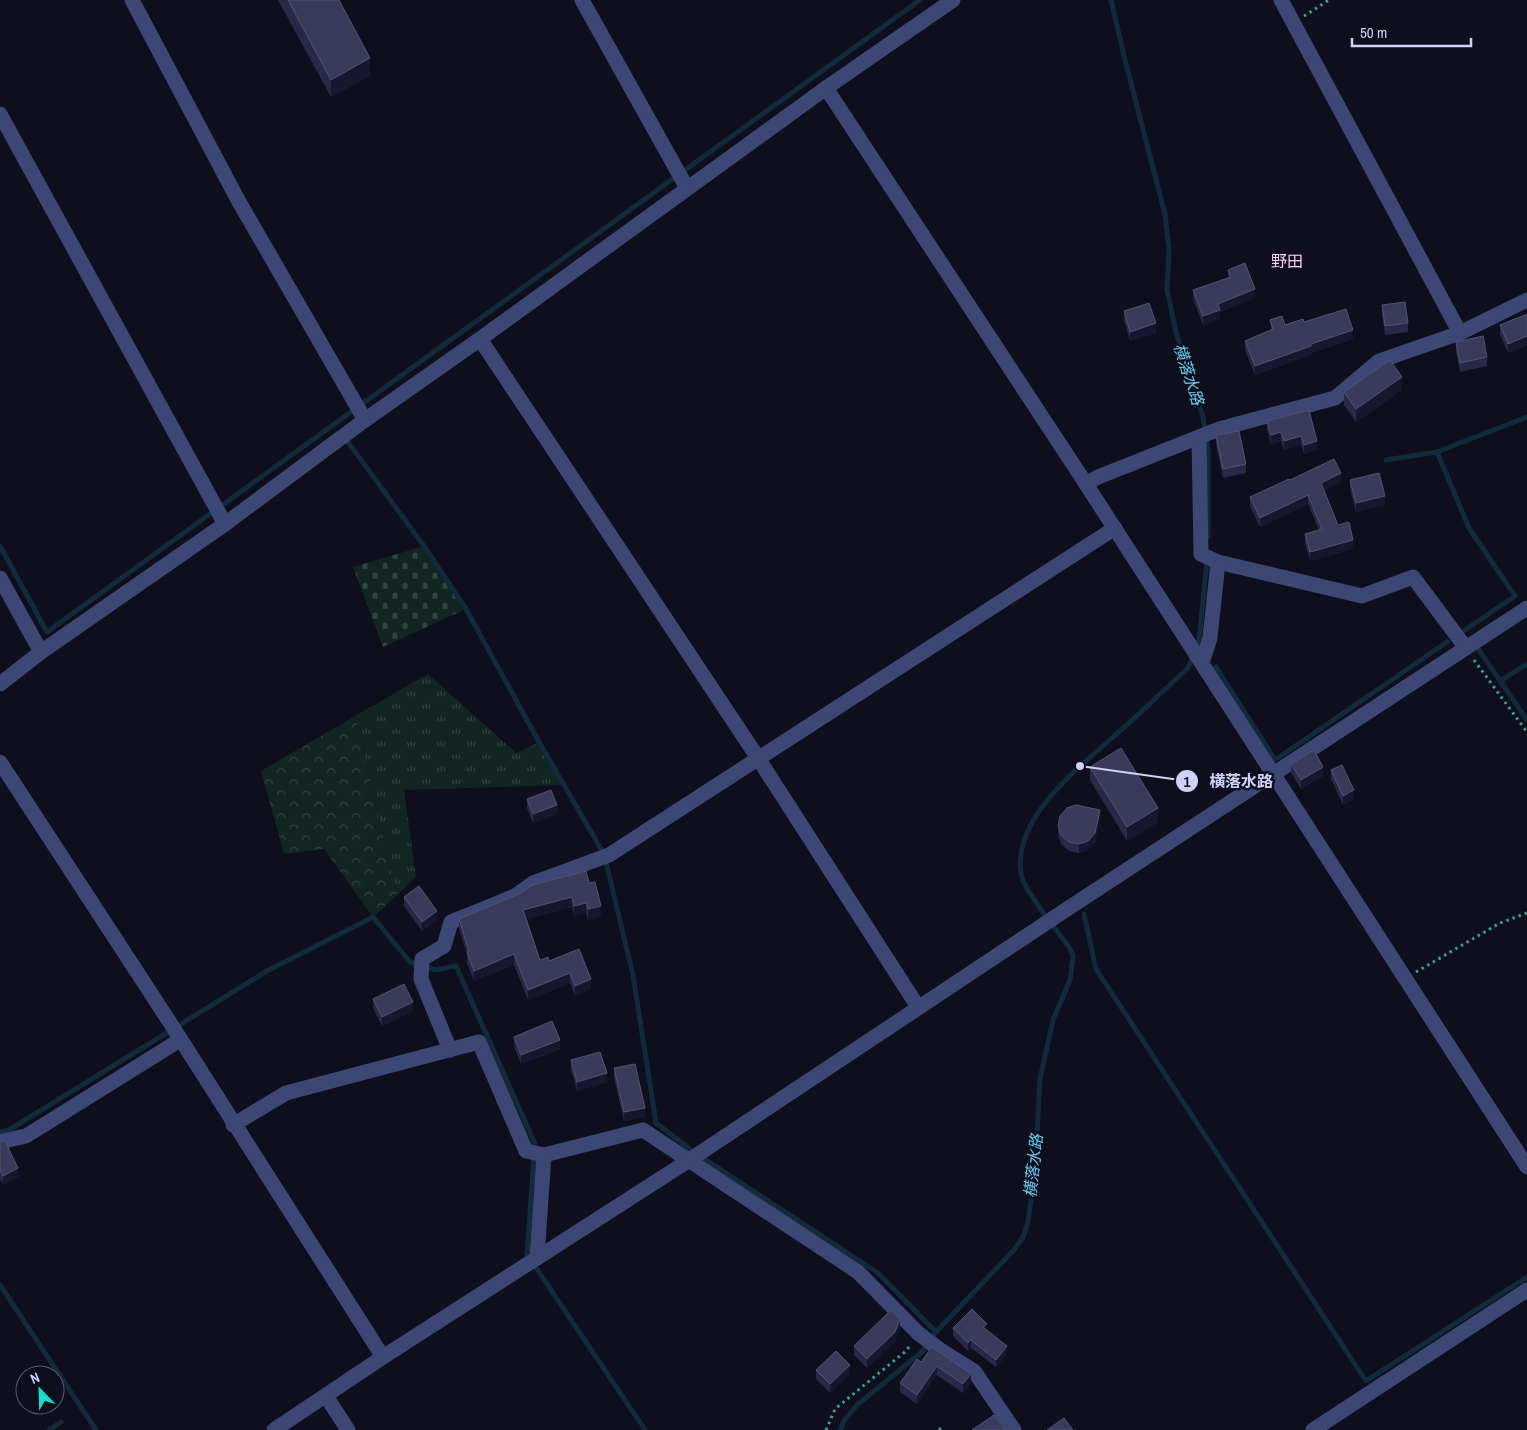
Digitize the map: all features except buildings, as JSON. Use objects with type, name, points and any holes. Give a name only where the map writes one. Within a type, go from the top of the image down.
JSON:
[{"type":"street","points":[[132,0],[238,200],[365,420]]},
{"type":"street","points":[[582,0],[687,188]]},
{"type":"street","points":[[0,684],[41,652],[225,524],[365,420],[826,88],[953,0]]},
{"type":"street","points":[[1281,0],[1460,333]]},
{"type":"street","points":[[826,88],[1086,484],[1527,1167]]},
{"type":"street","points":[[0,114],[225,524]]},
{"type":"street","points":[[1086,484],[1098,477],[1219,429],[1335,398],[1379,361],[1460,333],[1527,300]]},
{"type":"street","points":[[480,339],[758,758],[918,1007]]},
{"type":"street","points":[[1199,437],[1200,554],[1218,562],[1362,596],[1413,577],[1466,648]]},
{"type":"street","points":[[450,1050],[421,979],[422,959],[444,946],[451,922],[515,896],[533,883],[604,858],[1114,528]]},
{"type":"street","points":[[1202,663],[1210,638],[1218,562]]},
{"type":"street","points":[[0,578],[41,652]]},
{"type":"street","points":[[274,1430],[383,1357],[688,1161],[918,1007],[1527,608]]},
{"type":"street","points":[[0,762],[169,1021],[383,1357]]},
{"type":"street","points":[[0,1142],[26,1136],[180,1040]]},
{"type":"street","points":[[233,1124],[286,1093],[479,1042],[526,1151],[544,1155],[643,1130],[858,1272],[918,1333],[974,1371],[1014,1430]]},
{"type":"street","points":[[537,1258],[544,1155]]},
{"type":"street","points":[[1313,1430],[1527,1290]]},
{"type":"street","points":[[326,1396],[348,1430]]},
{"type":"path","points":[[1294,23],[1329,0]]},
{"type":"path","points":[[1466,648],[1527,732]]},
{"type":"path","points":[[1405,978],[1500,923],[1527,913]]},
{"type":"path","points":[[826,1430],[835,1408],[906,1351],[918,1333]]},
{"type":"green space","points":[[424,546],[466,609],[383,647],[353,567]]},
{"type":"green space","points":[[428,674],[516,753],[539,742],[564,785],[404,790],[416,877],[397,895],[355,716]]},
{"type":"green space","points":[[355,716],[397,895],[373,917],[324,849],[284,854],[261,771]]},
{"type":"waterway","points":[[0,546],[47,632],[920,0]]},
{"type":"waterway","name":"横落水路","points":[[1111,0],[1165,214],[1169,249],[1167,290],[1176,332],[1203,417],[1208,450],[1208,537]]},
{"type":"waterway","points":[[1386,460],[1437,452],[1527,417]]},
{"type":"waterway","points":[[348,442],[424,546],[466,609],[539,742],[604,854],[633,975],[656,1123],[691,1150],[878,1273],[936,1332]]},
{"type":"waterway","points":[[1437,452],[1469,528],[1515,596],[1465,630]]},
{"type":"waterway","name":"横落水路","points":[[1196,648],[1199,641],[1207,560]]},
{"type":"waterway","points":[[1216,667],[1275,760],[1447,642]]},
{"type":"waterway","points":[[1479,650],[1527,720]]},
{"type":"waterway","name":"横落水路","points":[[840,1430],[844,1421],[857,1405],[923,1351],[936,1332],[1013,1251],[1023,1237],[1028,1222],[1035,1171],[1040,1079],[1053,1020],[1070,980],[1073,956],[1069,947],[1034,900],[1023,881],[1021,874],[1021,852],[1027,832],[1053,793],[1070,775],[1188,668],[1193,656]]},
{"type":"waterway","points":[[1500,681],[1527,664]]},
{"type":"waterway","points":[[1084,914],[1096,969],[1366,1381],[1527,1277]]},
{"type":"waterway","points":[[0,1132],[9,1130],[267,971],[373,917],[410,962],[435,970],[456,966],[535,1144],[527,1254],[645,1430]]},
{"type":"waterway","points":[[0,1285],[96,1430]]},
{"type":"waterway","points":[[49,1430],[61,1422]]},
{"type":"place","name":"横落水路","points":[[1080,766]]},
{"type":"district","name":"野田","points":[[1287,261]]}]
